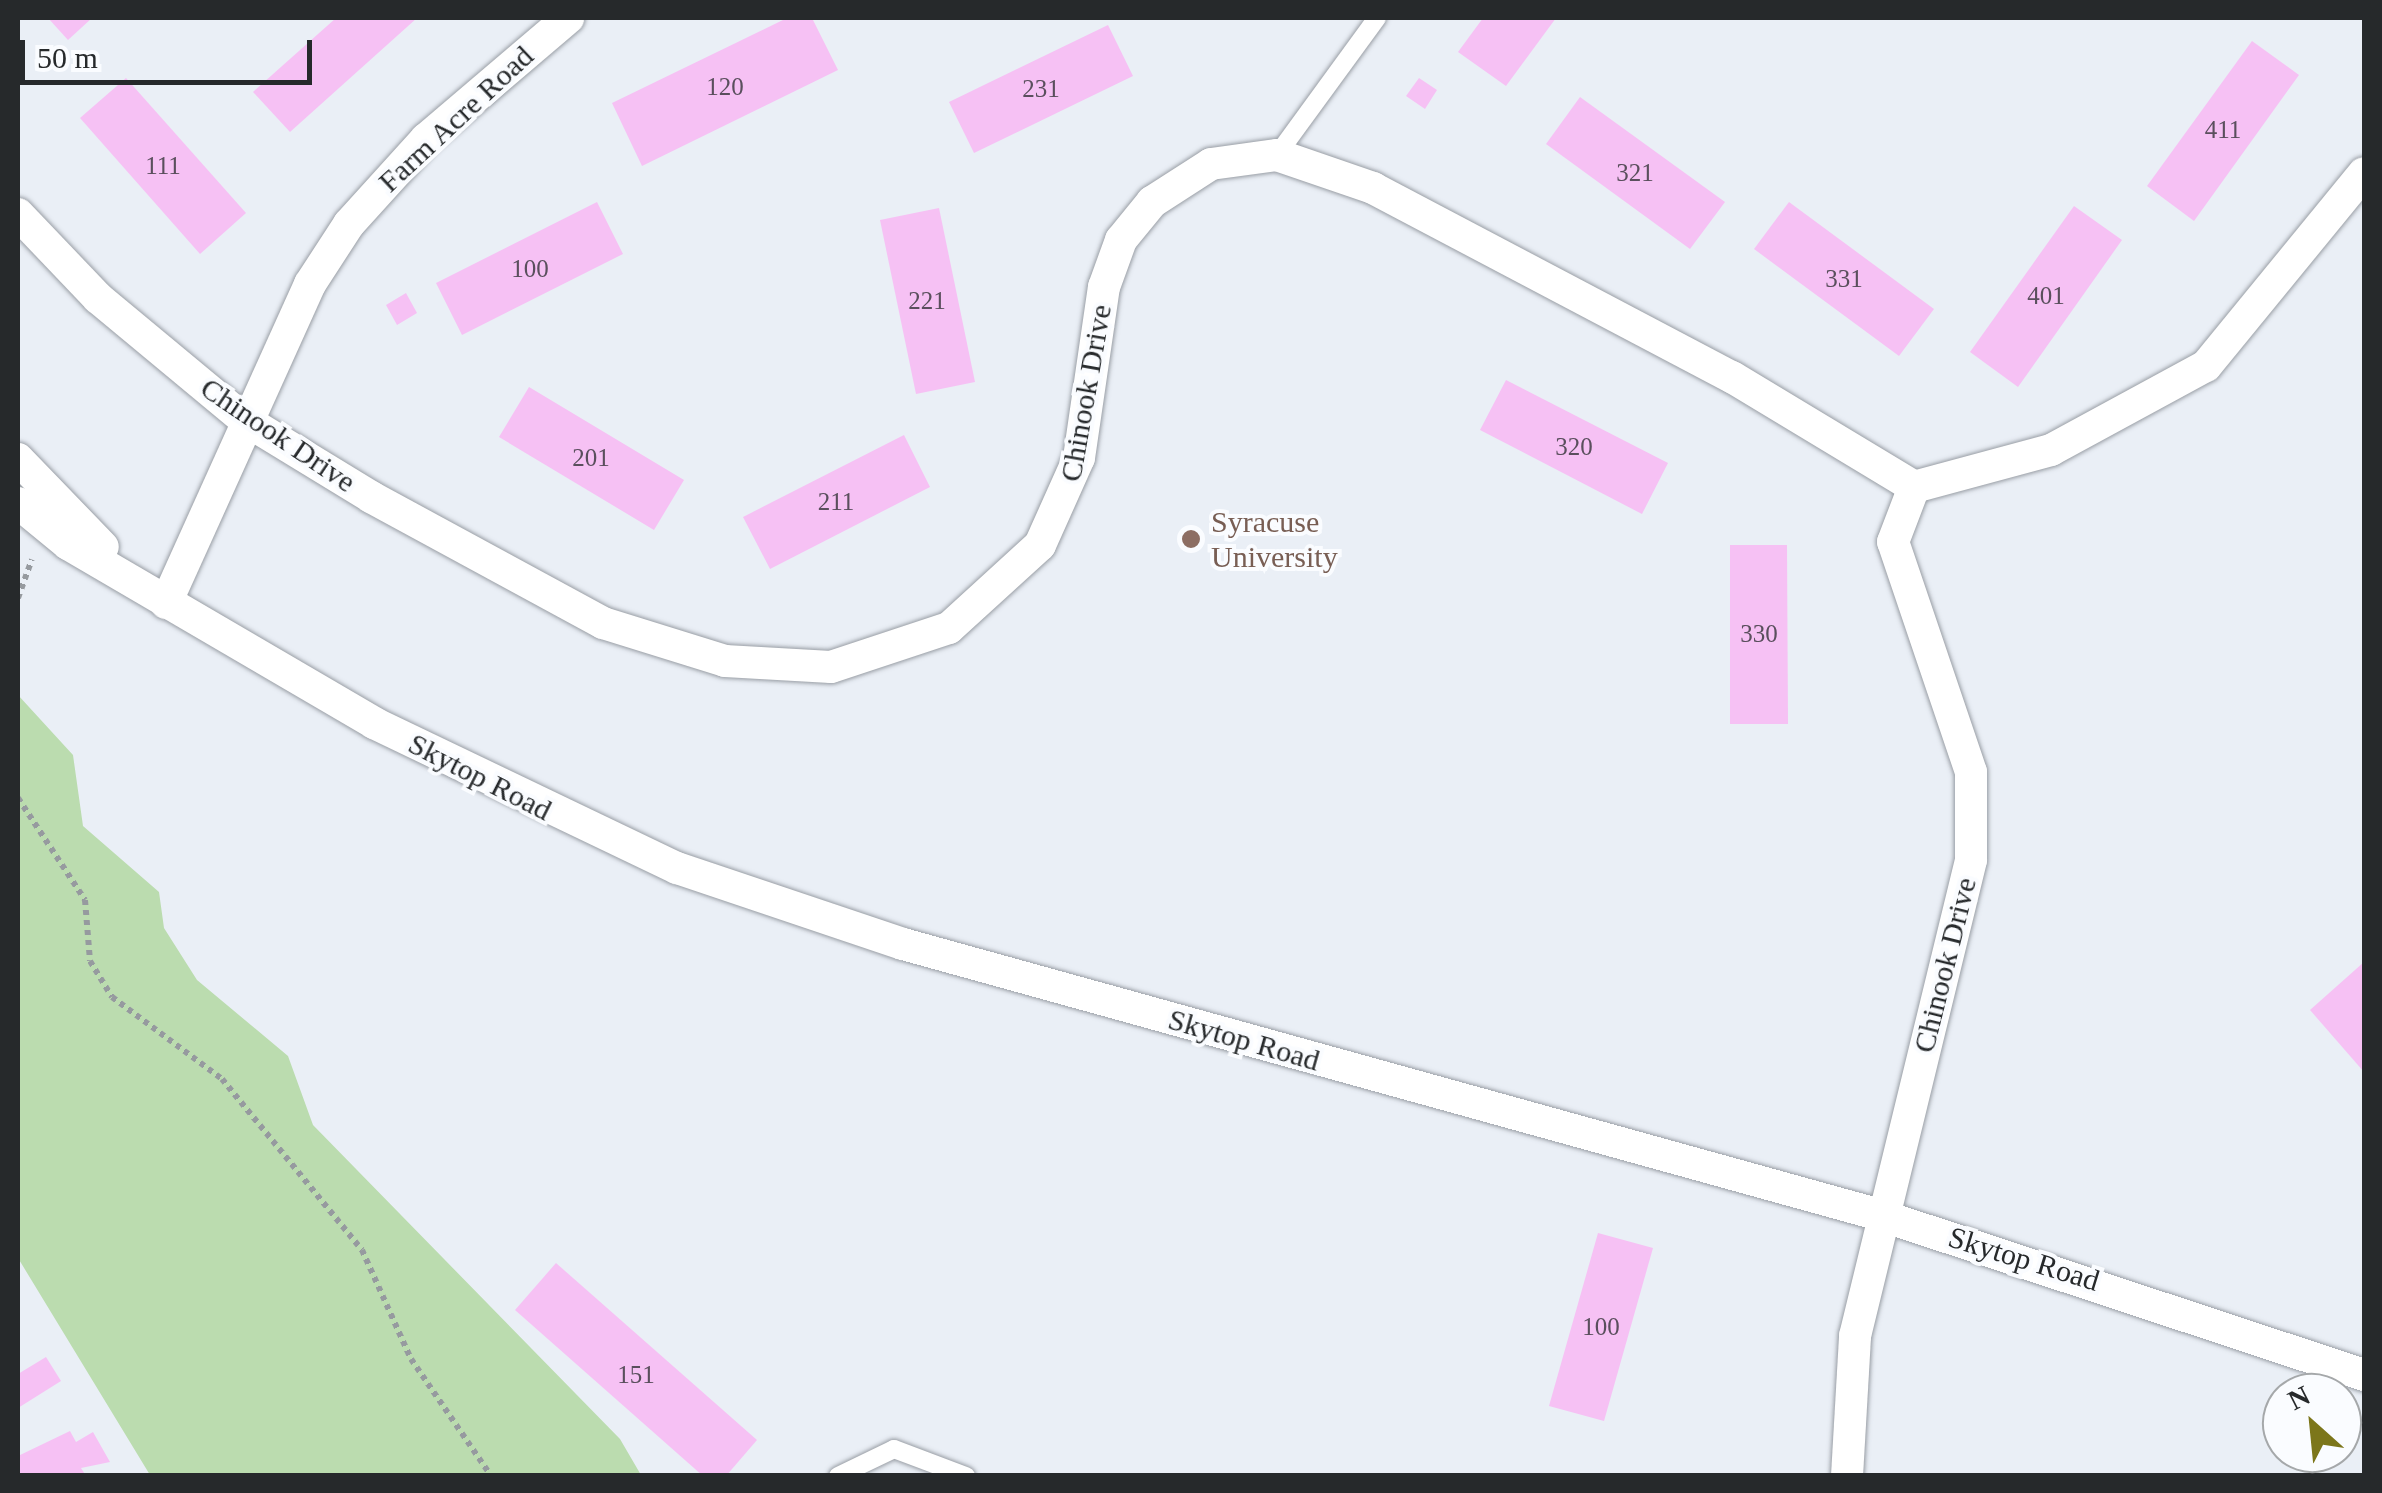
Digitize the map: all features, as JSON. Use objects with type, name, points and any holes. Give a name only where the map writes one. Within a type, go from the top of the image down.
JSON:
[{"type":"street","name":"Farm Acre Road","points":[[166,603],[246,420],[349,224],[426,139],[568,18]]},
{"type":"street","name":"Chinook Drive","points":[[18,214],[98,298],[246,420],[603,623],[724,661],[832,667],[892,653],[949,628],[998,591],[1066,501],[1121,240],[1152,202],[1211,164],[1277,155],[1374,188],[1732,377],[1914,487],[1893,542],[1972,772],[1972,860],[1880,1215],[1855,1336],[1847,1476]]},
{"type":"street","points":[[1914,487],[2051,450],[2206,366],[2364,173]]},
{"type":"street","name":"Skytop Road","points":[[18,459],[166,603]]},
{"type":"street","name":"Skytop Road","points":[[18,502],[166,603],[478,779],[741,890],[1880,1215],[2364,1375]]},
{"type":"lane","points":[[1277,155],[1378,18]]},
{"type":"lane","points":[[838,1476],[894,1449],[966,1476]]},
{"type":"path","points":[[18,798],[85,900],[90,962],[112,996],[222,1079],[362,1250],[412,1359],[491,1476]]},
{"type":"green space","points":[[18,695],[73,755],[83,826],[159,892],[164,928],[197,980],[288,1056],[313,1125],[620,1439],[641,1475],[150,1475],[18,1258]]},
{"type":"building","points":[[48,18],[92,18],[68,40]]},
{"type":"building","points":[[336,18],[417,18],[290,132],[253,92]]},
{"type":"building","points":[[787,18],[812,18],[838,70],[642,166],[612,103]]},
{"type":"building","points":[[1483,18],[1556,18],[1506,86],[1458,52]]},
{"type":"building","points":[[1108,25],[1133,76],[974,153],[949,102]]},
{"type":"building","points":[[2252,41],[2299,75],[2194,221],[2147,186]]},
{"type":"building","points":[[126,78],[246,213],[200,254],[80,118]]},
{"type":"building","points":[[1419,78],[1437,90],[1425,109],[1406,96]]},
{"type":"building","points":[[1580,97],[1725,202],[1690,249],[1546,144]]},
{"type":"building","points":[[597,202],[623,254],[462,335],[436,283]]},
{"type":"building","points":[[1789,202],[1934,309],[1899,356],[1754,249]]},
{"type":"building","points":[[2074,206],[2122,240],[2018,387],[1970,352]]},
{"type":"building","points":[[939,208],[975,382],[916,394],[880,220]]},
{"type":"building","points":[[406,293],[417,313],[397,325],[386,305]]},
{"type":"building","points":[[1506,380],[1668,463],[1642,514],[1480,430]]},
{"type":"building","points":[[529,387],[684,480],[654,530],[499,437]]},
{"type":"building","points":[[904,435],[930,487],[770,569],[743,517]]},
{"type":"building","points":[[1730,545],[1787,545],[1788,724],[1730,724]]},
{"type":"building","points":[[2364,962],[2364,1072],[2310,1010]]},
{"type":"building","points":[[1598,1233],[1653,1248],[1604,1421],[1549,1406]]},
{"type":"building","points":[[556,1263],[757,1440],[726,1476],[703,1476],[515,1310]]},
{"type":"building","points":[[46,1357],[61,1381],[18,1408],[18,1374]]},
{"type":"building","points":[[70,1431],[76,1442],[93,1432],[110,1462],[81,1468],[86,1476],[20,1476],[18,1456]]},
{"type":"place","name":"Syracuse University","points":[[1191,539]]}]
